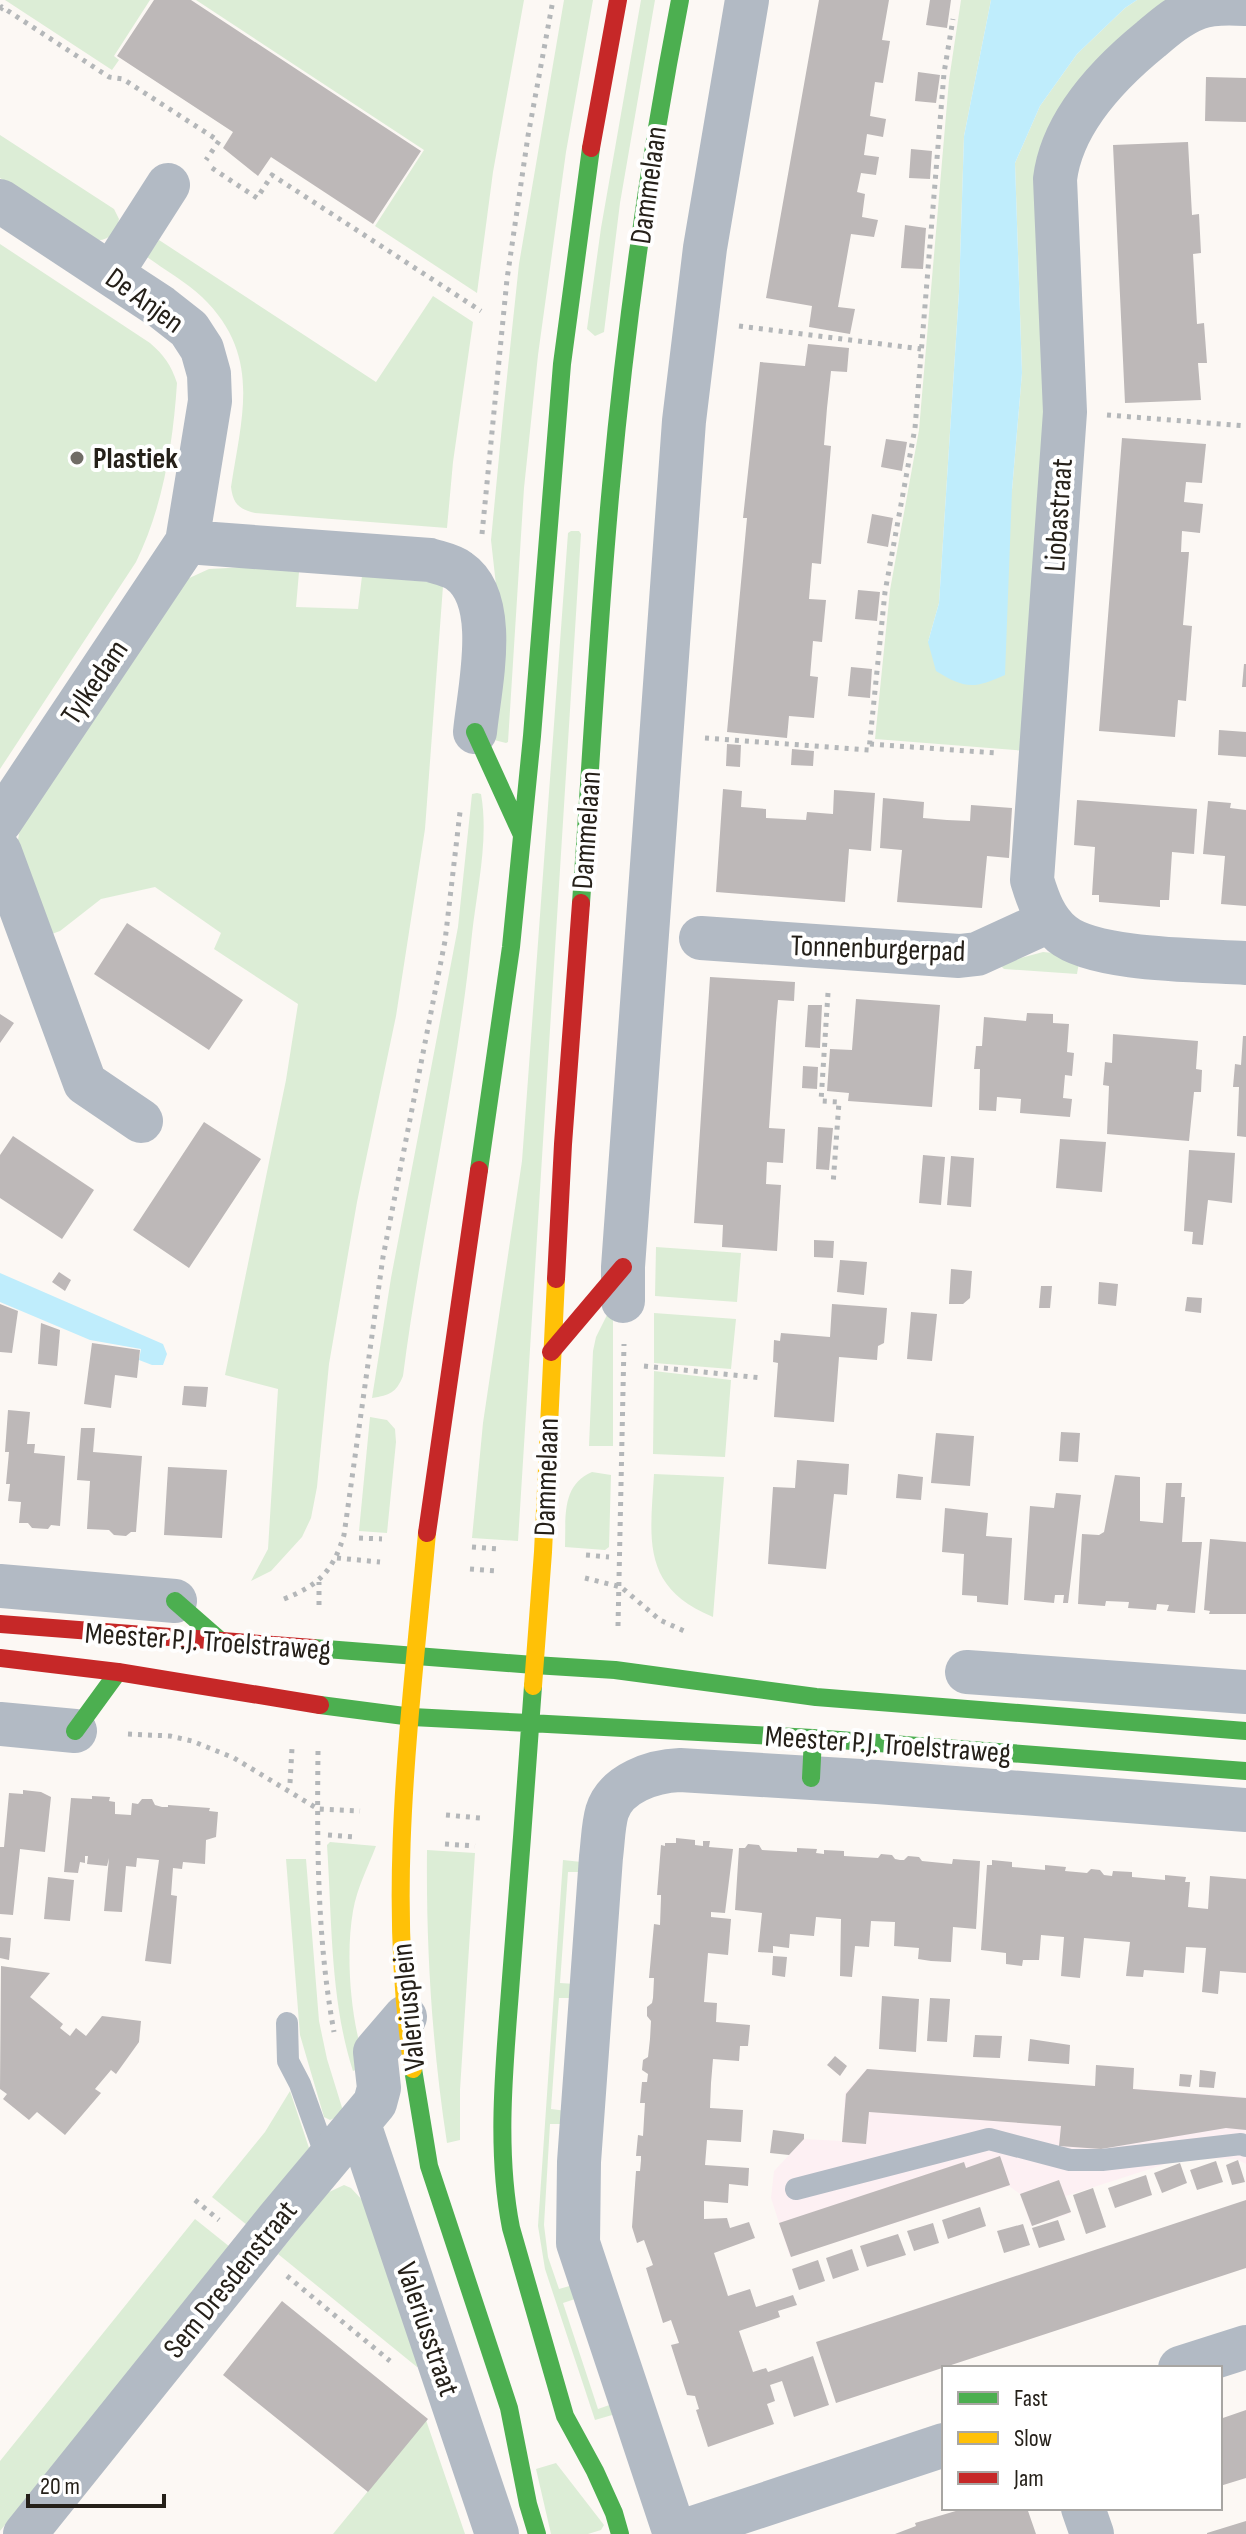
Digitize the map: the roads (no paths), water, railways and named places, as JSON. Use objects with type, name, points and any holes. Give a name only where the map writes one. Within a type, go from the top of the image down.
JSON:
[{"type":"main road","name":"Dammelaan","points":[[417,1656],[424,1565],[511,947],[562,364],[588,164],[618,0]]},
{"type":"main road","name":"Dammelaan","points":[[534,1665],[564,1128],[611,485],[642,223],[661,97],[680,0]]},
{"type":"main road","points":[[475,732],[523,837]]},
{"type":"main road","points":[[551,1352],[623,1284]]},
{"type":"main road","points":[[175,1601],[223,1643]]},
{"type":"main road","name":"Meester P.J. Troelstraweg","points":[[0,1624],[417,1656]]},
{"type":"main road","points":[[417,1656],[534,1665],[506,2052],[505,2198],[565,2416],[595,2471],[620,2534]]},
{"type":"main road","name":"Valeriusplein","points":[[417,1656],[400,1840],[400,1953],[405,2017],[429,2166],[470,2291]]},
{"type":"main road","name":"Meester P.J. Troelstraweg","points":[[0,1658],[118,1672],[277,1700],[412,1717]]},
{"type":"main road","name":"Meester P.J. Troelstraweg","points":[[534,1665],[615,1670],[800,1695],[1246,1731]]},
{"type":"main road","points":[[75,1731],[118,1672]]},
{"type":"main road","points":[[932,1705],[967,1672]]},
{"type":"main road","points":[[412,1717],[529,1723]]},
{"type":"main road","name":"Meester P.J. Troelstraweg","points":[[529,1723],[812,1758],[1246,1771]]},
{"type":"main road","name":"Valeriusstraat","points":[[470,2291],[509,2408],[537,2534]]},
{"type":"street","points":[[623,1284],[660,734],[686,407],[712,204],[747,0]]},
{"type":"street","name":"Liobastraat","points":[[1246,4],[1199,7],[1177,18],[1128,58],[1099,88],[1057,160],[1055,179],[1065,412],[1032,880],[1038,901],[1049,921],[1062,935],[1077,944],[1102,951],[1246,963]]},
{"type":"street","points":[[111,274],[168,185]]},
{"type":"street","name":"De Anjen","points":[[0,201],[189,329],[202,349],[209,374],[210,401],[187,542]]},
{"type":"street","points":[[187,542],[430,560],[458,570],[477,591],[484,614],[475,732]]},
{"type":"street","name":"Tylkedam","points":[[0,822],[187,542]]},
{"type":"street","points":[[0,852],[85,1083],[141,1121]]},
{"type":"street","name":"Tonnenburgerpad","points":[[701,938],[959,956],[977,954],[1049,921]]},
{"type":"street","name":"Meester P.J. Troelstraweg","points":[[0,1586],[175,1601]]},
{"type":"street","points":[[967,1672],[1246,1692]]},
{"type":"street","points":[[0,1724],[75,1731]]},
{"type":"street","name":"Meester P.J. Troelstraweg","points":[[646,2452],[578,2243],[576,2217],[604,1831],[611,1802],[622,1791],[650,1774],[812,1758],[1246,1810]]},
{"type":"street","name":"Sem Dresdenstraat","points":[[25,2534],[327,2159],[359,2124],[378,2096],[375,2052],[405,2017]]},
{"type":"street","name":"Valeriusstraat","points":[[359,2124],[497,2534]]},
{"type":"street","points":[[1186,2366],[1246,2347]]},
{"type":"street","points":[[595,2471],[646,2452],[675,2534],[942,2446]]},
{"type":"street","points":[[1084,2510],[1092,2534]]},
{"type":"lane","points":[[287,2023],[288,2061],[300,2084],[327,2159]]},
{"type":"lane","points":[[796,2189],[989,2139],[1070,2160],[1102,2160],[1241,2144],[1246,2146]]},
{"type":"water","points":[[991,0],[1137,0],[1077,54],[1040,106],[1015,163],[1022,373],[1012,490],[1005,675],[970,685],[936,671],[928,642],[939,603],[959,292],[964,136]]},
{"type":"water","points":[[0,1273],[163,1344],[167,1354],[163,1365],[139,1360],[141,1349],[90,1340],[0,1302]]},
{"type":"place","name":"Plastiek","points":[[77,458]]}]
